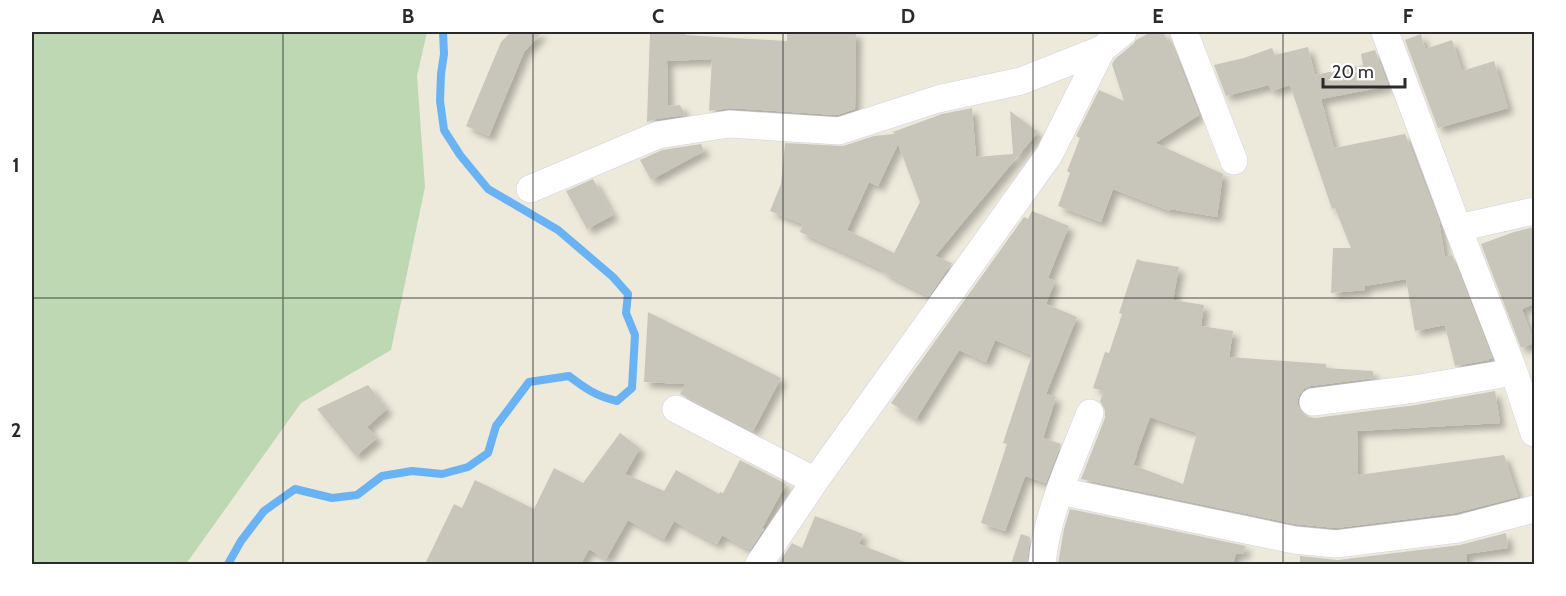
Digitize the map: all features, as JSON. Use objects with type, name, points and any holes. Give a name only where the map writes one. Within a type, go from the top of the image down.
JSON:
[{"type":"street","points":[[530,189],[658,135],[729,124],[839,131],[938,99],[1021,81],[1102,49],[1123,32]]},
{"type":"street","points":[[1184,32],[1234,161]]},
{"type":"street","points":[[1385,32],[1514,372],[1534,433]]},
{"type":"street","points":[[759,564],[815,481],[1049,155],[1102,49]]},
{"type":"street","points":[[1458,228],[1534,211]]},
{"type":"street","points":[[1313,402],[1413,389],[1514,372]]},
{"type":"street","points":[[676,409],[815,481]]},
{"type":"street","points":[[1042,564],[1044,544],[1060,491],[1090,413]]},
{"type":"street","points":[[1060,491],[1294,540],[1336,554],[1458,529],[1534,509]]},
{"type":"green space","points":[[32,32],[427,32],[417,76],[425,187],[391,350],[301,403],[186,564],[32,564]]},
{"type":"building","points":[[511,32],[542,32],[524,52],[489,136],[466,126],[501,42]]},
{"type":"building","points":[[650,32],[688,32],[685,35],[787,41],[787,32],[856,32],[855,109],[837,115],[730,108],[709,111],[712,59],[667,61],[668,106],[680,105],[685,115],[647,122]]},
{"type":"building","points":[[1151,32],[1163,32],[1176,56],[1199,115],[1155,143],[1223,174],[1217,217],[1170,209],[1170,211],[1113,189],[1101,222],[1058,206],[1070,173],[1067,171],[1080,138],[1076,136],[1099,90],[1124,101],[1112,64],[1136,40]]},
{"type":"building","points":[[1421,34],[1425,49],[1452,40],[1462,71],[1494,61],[1508,108],[1438,128],[1405,40]]},
{"type":"building","points":[[1308,47],[1315,75],[1363,65],[1361,54],[1375,50],[1388,86],[1321,99],[1334,148],[1405,134],[1439,221],[1445,257],[1452,255],[1492,358],[1489,360],[1455,366],[1445,325],[1415,331],[1406,279],[1365,286],[1365,290],[1331,293],[1333,248],[1351,248],[1335,208],[1332,209],[1290,85],[1271,91],[1269,85],[1226,96],[1214,65],[1272,48],[1275,55]]},
{"type":"building","points":[[972,108],[976,157],[1013,154],[1010,111],[1038,132],[935,256],[952,263],[929,296],[884,273],[885,271],[800,232],[803,224],[770,211],[781,184],[785,143],[843,146],[874,136],[894,134],[893,132],[942,114]],"holes":[[[898,144],[920,202],[894,253],[847,230],[869,182],[878,186]]]},
{"type":"building","points":[[701,144],[704,151],[651,180],[640,160],[662,150]]},
{"type":"building","points":[[593,179],[613,215],[587,229],[566,191]]},
{"type":"building","points":[[1032,211],[1069,226],[1048,278],[1055,281],[1046,304],[1077,317],[1046,394],[1056,397],[1043,438],[1061,444],[1046,483],[1025,476],[1005,531],[981,523],[1007,444],[1003,443],[1032,355],[995,340],[986,362],[959,350],[916,419],[891,403],[1024,217],[1028,219]]},
{"type":"building","points":[[1534,227],[1534,304],[1522,309],[1534,343],[1521,348],[1481,244]]},
{"type":"building","points":[[1137,259],[1179,267],[1173,300],[1204,305],[1201,326],[1233,331],[1229,357],[1326,364],[1326,368],[1373,371],[1373,378],[1311,386],[1304,389],[1297,403],[1301,412],[1308,417],[1416,405],[1495,391],[1500,423],[1357,431],[1358,475],[1504,455],[1518,497],[1455,513],[1336,528],[1296,524],[1081,479],[1105,418],[1105,410],[1100,401],[1104,391],[1093,388],[1105,352],[1109,353],[1122,314],[1119,313]],"holes":[[[1150,417],[1197,433],[1183,484],[1133,465]]]},
{"type":"building","points":[[648,312],[781,378],[753,431],[680,394],[685,384],[644,382]]},
{"type":"building","points":[[368,385],[387,409],[367,427],[377,438],[356,456],[317,409]]},
{"type":"building","points":[[620,433],[640,448],[625,474],[664,491],[676,470],[719,494],[723,493],[740,460],[786,484],[762,528],[764,529],[750,550],[722,535],[717,544],[674,521],[664,539],[628,520],[606,559],[589,549],[581,564],[425,564],[454,504],[462,508],[475,480],[534,509],[554,468],[583,483]]},
{"type":"building","points":[[1070,509],[1246,546],[1243,554],[1236,553],[1233,564],[1058,564]]},
{"type":"building","points":[[815,516],[863,534],[859,544],[907,564],[778,564],[792,543],[802,548]]},
{"type":"building","points":[[1506,533],[1508,548],[1466,554],[1467,564],[1300,564],[1300,556],[1338,560],[1460,545]]},
{"type":"building","points":[[1021,534],[1030,537],[1027,564],[1011,564]]},
{"type":"waterway","points":[[228,564],[241,541],[264,511],[295,489],[332,498],[357,495],[382,476],[412,471],[442,474],[468,467],[488,453],[496,426],[529,382],[569,376],[592,392],[617,401],[632,388],[635,335],[626,313],[628,294],[613,277],[558,230],[488,189],[460,155],[444,130],[440,101],[444,54],[443,32]]}]
